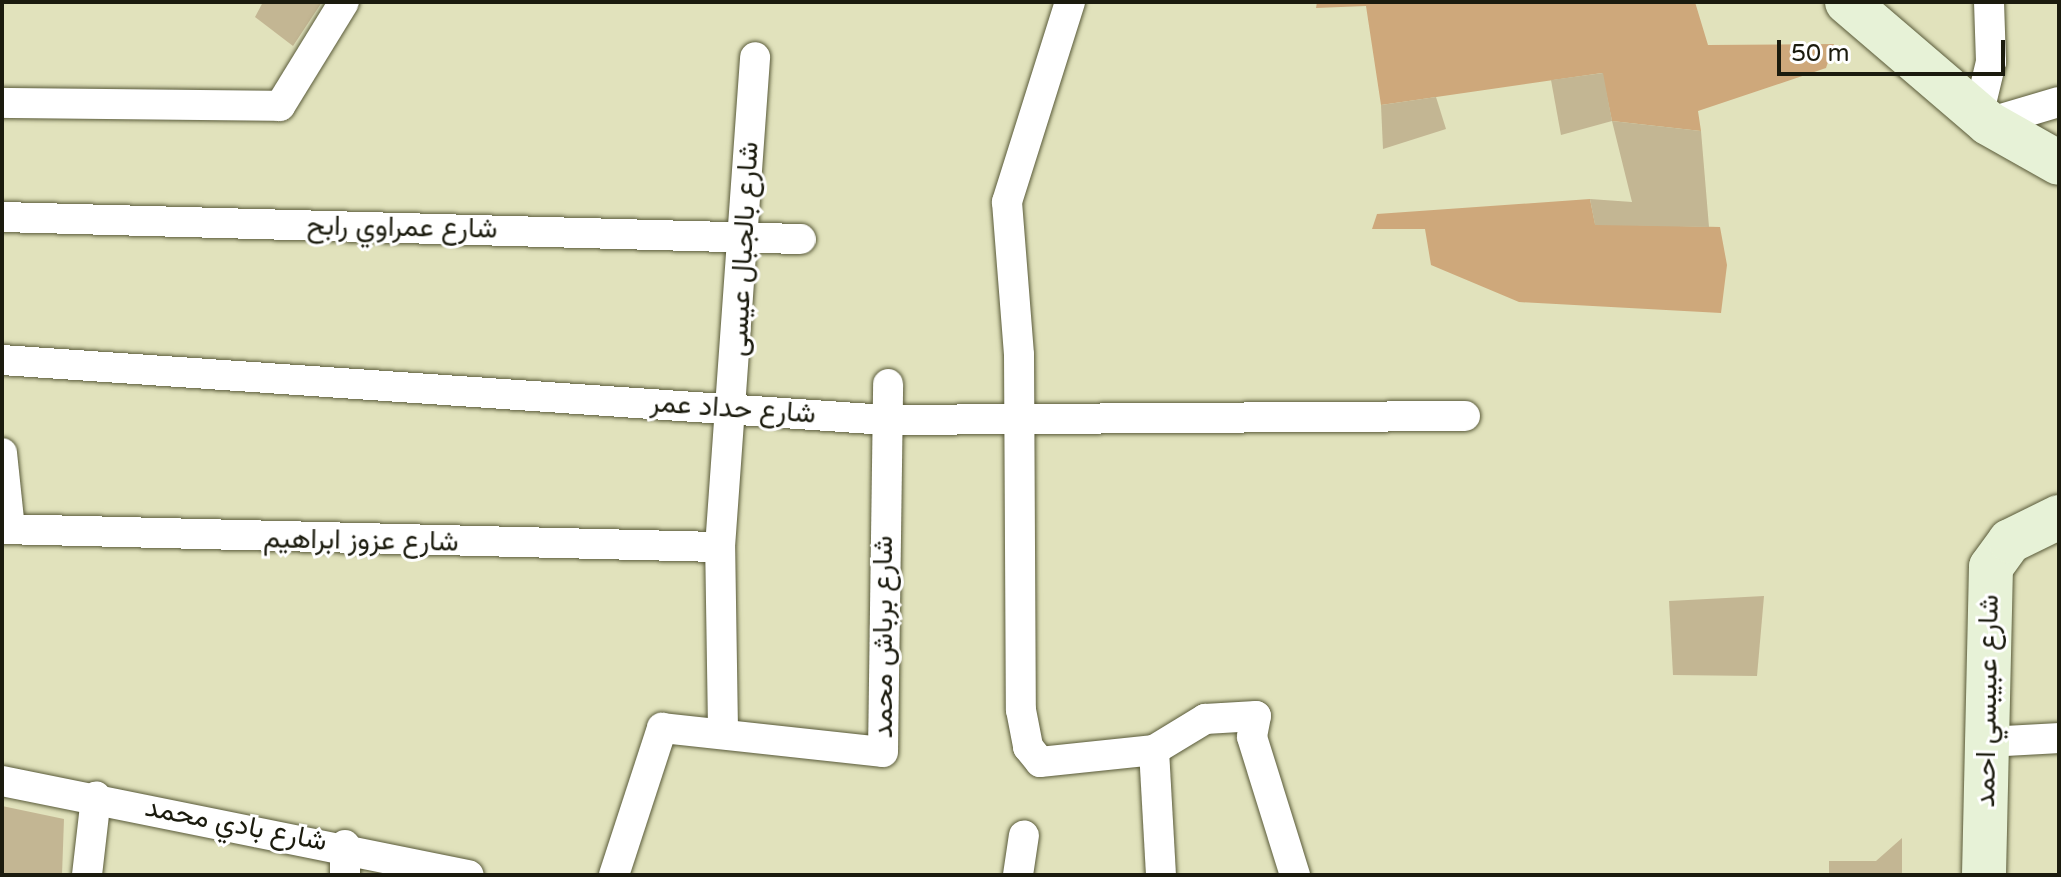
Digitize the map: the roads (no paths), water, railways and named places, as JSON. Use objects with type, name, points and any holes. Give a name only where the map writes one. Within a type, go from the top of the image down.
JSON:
[{"type":"street","points":[[2,103],[280,106],[344,2]]},
{"type":"street","points":[[1070,2],[1007,202],[1019,425],[1021,710],[1030,754],[1040,762],[1154,750],[1228,712],[1256,716],[1252,737],[1295,875]]},
{"type":"street","points":[[1847,2],[1983,119],[2059,163]]},
{"type":"street","points":[[1983,119],[1991,62],[1989,2]]},
{"type":"street","name":"شارع بالجبال عيسى","points":[[723,729],[720,547],[733,408],[755,57]]},
{"type":"street","points":[[1983,119],[2059,102]]},
{"type":"street","name":"شارع عمراوي رابح","points":[[2,217],[743,240],[801,239]]},
{"type":"street","name":"شارع حداد عمر","points":[[2,360],[887,420],[1019,425],[1465,416]]},
{"type":"street","name":"شارع برباش محمد","points":[[614,875],[662,728],[723,729],[873,754],[885,747],[888,384]]},
{"type":"street","points":[[2,453],[6,529]]},
{"type":"street","name":"شارع عبيبسي احمد","points":[[1984,875],[1991,567],[2010,541],[2059,517]]},
{"type":"street","name":"شارع عزوز ابراهيم","points":[[6,529],[720,547]]},
{"type":"street","points":[[1988,742],[2059,738]]},
{"type":"street","points":[[1154,750],[1161,875]]},
{"type":"street","name":"شارع بادي محمد","points":[[2,781],[345,845],[469,875]]},
{"type":"street","points":[[87,875],[96,797]]},
{"type":"street","points":[[1018,875],[1024,835]]},
{"type":"street","points":[[345,845],[345,875]]}]
